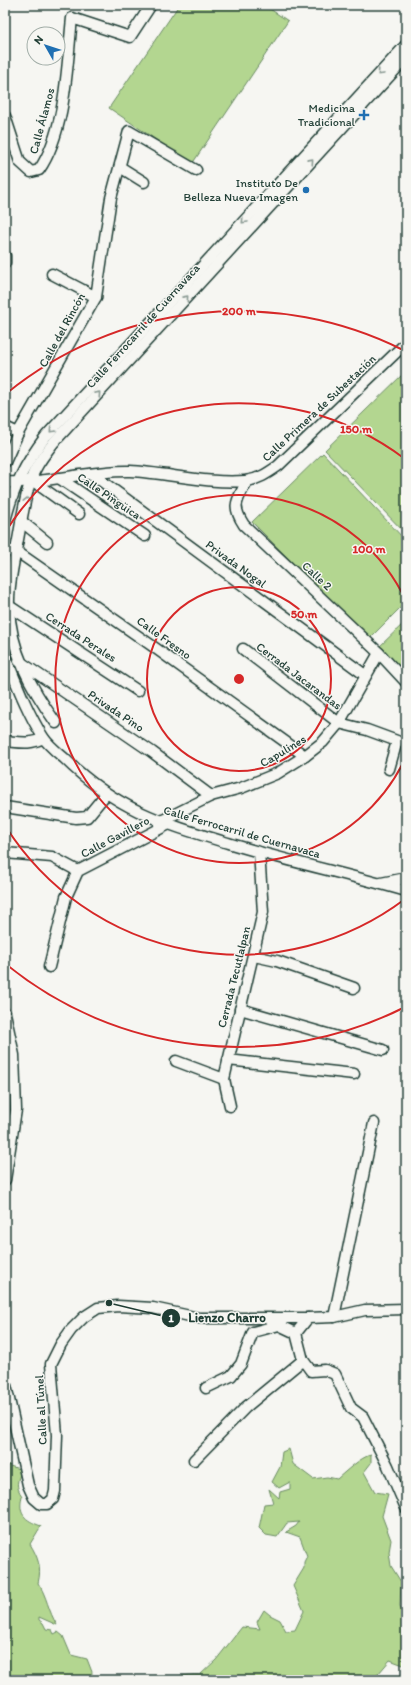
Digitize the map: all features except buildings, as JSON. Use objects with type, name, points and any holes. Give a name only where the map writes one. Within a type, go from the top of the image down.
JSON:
[{"type":"street","name":"Calle Álamos","points":[[5,116],[20,162],[31,172],[39,170],[45,161],[63,102],[72,18],[130,37],[151,5]]},
{"type":"street","name":"Calle Ferrocarril de Cuernavaca","points":[[5,521],[16,482],[46,436],[406,44]]},
{"type":"street","name":"Calle Ferrocarril de Cuernavaca","points":[[56,723],[37,696],[21,662],[14,636],[9,606],[12,572],[34,471],[54,442],[406,58]]},
{"type":"street","name":"Calle del Rincón","points":[[5,462],[18,434],[96,297],[111,198],[129,130],[196,170]]},
{"type":"street","points":[[120,167],[144,182]]},
{"type":"street","points":[[5,256],[5,263]]},
{"type":"street","points":[[52,274],[96,297]]},
{"type":"street","name":"Calle Primera de Subestación","points":[[5,482],[32,481],[129,471],[226,482],[247,481],[262,477],[278,466],[406,343]]},
{"type":"street","points":[[5,427],[18,434]]},
{"type":"street","name":"Privada Nogal","points":[[92,474],[365,675]]},
{"type":"street","name":"Calle Pingüica","points":[[59,478],[145,536]]},
{"type":"street","points":[[32,481],[79,514]]},
{"type":"street","name":"Calle 2","points":[[247,481],[235,503],[237,514],[244,525],[379,653],[406,682]]},
{"type":"street","points":[[22,521],[47,542]]},
{"type":"street","points":[[5,551],[16,551]]},
{"type":"street","name":"Calle Fresno","points":[[16,551],[152,645],[304,756]]},
{"type":"street","name":"Cerrada Perales","points":[[9,606],[138,691]]},
{"type":"street","name":"Cerrada Jacarandas","points":[[243,649],[339,723]]},
{"type":"street","name":"Privada Pino","points":[[5,650],[152,752],[211,796]]},
{"type":"street","name":"Capulines","points":[[163,823],[211,796],[241,788],[278,773],[323,742],[339,723],[365,675],[379,653]]},
{"type":"street","name":"Calle Ferrocarril de Cuernavaca","points":[[5,655],[19,689],[43,738],[72,766],[106,794],[131,809],[163,823],[259,852],[406,891]]},
{"type":"street","points":[[339,723],[366,730],[397,741],[389,769]]},
{"type":"street","points":[[5,740],[27,743],[36,742],[43,738]]},
{"type":"street","points":[[5,807],[76,818],[87,817],[106,794]]},
{"type":"street","name":"Calle Gavillero","points":[[50,967],[66,897],[78,871],[163,823]]},
{"type":"street","name":"Cerrada Tecutlalpan","points":[[230,1106],[224,1079],[254,956],[263,912],[259,852]]},
{"type":"street","points":[[5,853],[52,857],[78,871]]},
{"type":"street","points":[[380,884],[406,878]]},
{"type":"street","points":[[254,956],[277,961],[354,988]]},
{"type":"street","points":[[240,1009],[383,1050]]},
{"type":"street","points":[[5,1013],[14,1055],[16,1110],[5,1180]]},
{"type":"street","points":[[228,1060],[354,1074]]},
{"type":"street","points":[[176,1061],[224,1079]]},
{"type":"street","points":[[334,1317],[374,1123]]},
{"type":"street","name":"Calle al Túnel","points":[[5,1381],[28,1486],[34,1498],[41,1504],[47,1504],[52,1499],[55,1491],[57,1435],[51,1364],[61,1344],[71,1330],[84,1317],[98,1308],[118,1306],[153,1308],[199,1318],[308,1318]]},
{"type":"street","points":[[296,1333],[308,1318],[334,1317],[365,1310],[406,1309]]},
{"type":"street","points":[[206,1388],[231,1376],[241,1364],[253,1332],[279,1325],[296,1333]]},
{"type":"street","points":[[296,1333],[303,1360],[311,1371],[325,1370],[335,1374],[351,1408],[363,1417],[388,1466],[406,1508]]},
{"type":"street","points":[[194,1460],[246,1407],[303,1360]]},
{"type":"green space","points":[[179,5],[264,5],[288,21],[192,164],[109,108]]},
{"type":"green space","points":[[404,373],[406,375],[406,534],[325,450]]},
{"type":"green space","points":[[323,453],[406,541],[406,602],[369,639],[252,522]]},
{"type":"green space","points":[[406,621],[406,675],[379,647]]},
{"type":"green space","points":[[289,1449],[293,1464],[313,1479],[327,1477],[337,1479],[358,1461],[371,1455],[371,1463],[364,1472],[375,1492],[388,1494],[382,1516],[391,1540],[389,1552],[391,1566],[401,1582],[400,1606],[406,1617],[406,1666],[390,1660],[373,1680],[149,1680],[153,1676],[164,1677],[200,1675],[216,1660],[242,1627],[260,1629],[257,1622],[264,1610],[280,1620],[286,1631],[295,1630],[304,1611],[293,1586],[304,1568],[304,1562],[307,1556],[300,1537],[286,1532],[296,1526],[299,1522],[287,1523],[277,1537],[266,1535],[259,1528],[264,1504],[273,1503],[269,1489],[279,1498],[280,1492],[290,1489],[290,1482],[279,1488],[272,1482],[280,1467],[282,1452]]},
{"type":"green space","points":[[5,1461],[10,1466],[22,1470],[19,1477],[18,1489],[22,1496],[22,1512],[26,1519],[41,1526],[30,1544],[35,1553],[39,1567],[40,1572],[38,1583],[44,1593],[57,1625],[39,1617],[39,1620],[43,1623],[46,1629],[52,1630],[54,1634],[58,1632],[63,1636],[71,1655],[87,1659],[92,1672],[91,1680],[5,1680]]},
{"type":"place","name":"Medicina Tradicional","points":[[364,115]]},
{"type":"place","name":"Instituto De Belleza Nueva Imagen","points":[[306,190]]},
{"type":"place","name":"Lienzo Charro","points":[[109,1303]]}]
